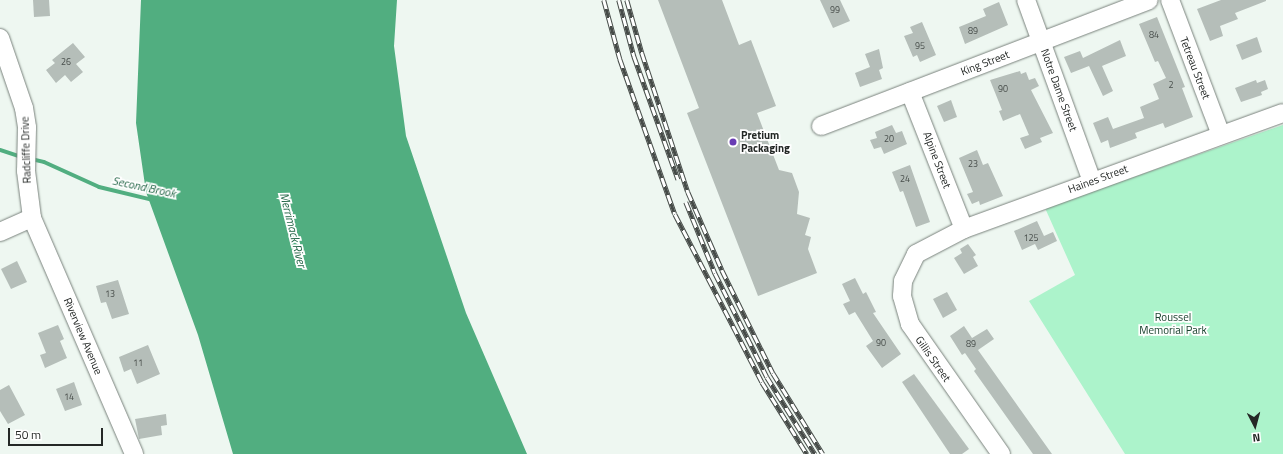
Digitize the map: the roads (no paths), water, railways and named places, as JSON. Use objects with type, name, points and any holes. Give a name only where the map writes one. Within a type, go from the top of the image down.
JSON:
[{"type":"street","name":"Notre Dame Street","points":[[1026,0],[1092,181]]},
{"type":"street","name":"King Street","points":[[821,126],[1149,0]]},
{"type":"street","name":"Tetreau Street","points":[[1170,0],[1221,135]]},
{"type":"street","name":"Radcliffe Drive","points":[[0,38],[24,108],[26,171],[32,218]]},
{"type":"street","name":"Alpine Street","points":[[910,92],[964,229]]},
{"type":"street","name":"Haines Street","points":[[916,254],[964,229],[1092,181],[1283,113]]},
{"type":"street","points":[[0,232],[32,218]]},
{"type":"street","name":"Riverview Avenue","points":[[32,218],[134,454]]},
{"type":"street","name":"Gillis Street","points":[[916,254],[903,281],[902,296],[910,324],[1001,454]]},
{"type":"water","name":"Merrimack River","points":[[141,0],[397,0],[394,46],[406,136],[466,313],[527,454],[233,454],[198,335],[146,192],[136,123]]},
{"type":"waterway","name":"Second Brook","points":[[0,150],[22,157]]},
{"type":"waterway","name":"Second Brook","points":[[31,159],[44,162],[99,187],[153,200]]},
{"type":"railway","points":[[604,0],[620,59],[675,214],[762,382],[807,454]]},
{"type":"railway","points":[[619,0],[634,56],[678,179]]},
{"type":"railway","points":[[627,0],[642,53],[688,192],[722,270],[773,373],[823,454]]},
{"type":"railway","points":[[686,202],[715,273],[767,377],[815,454]]},
{"type":"place","name":"Pretium Packaging","points":[[733,142]]},
{"type":"park label","name":"Roussel Memorial Park","points":[[1173,324]]}]
